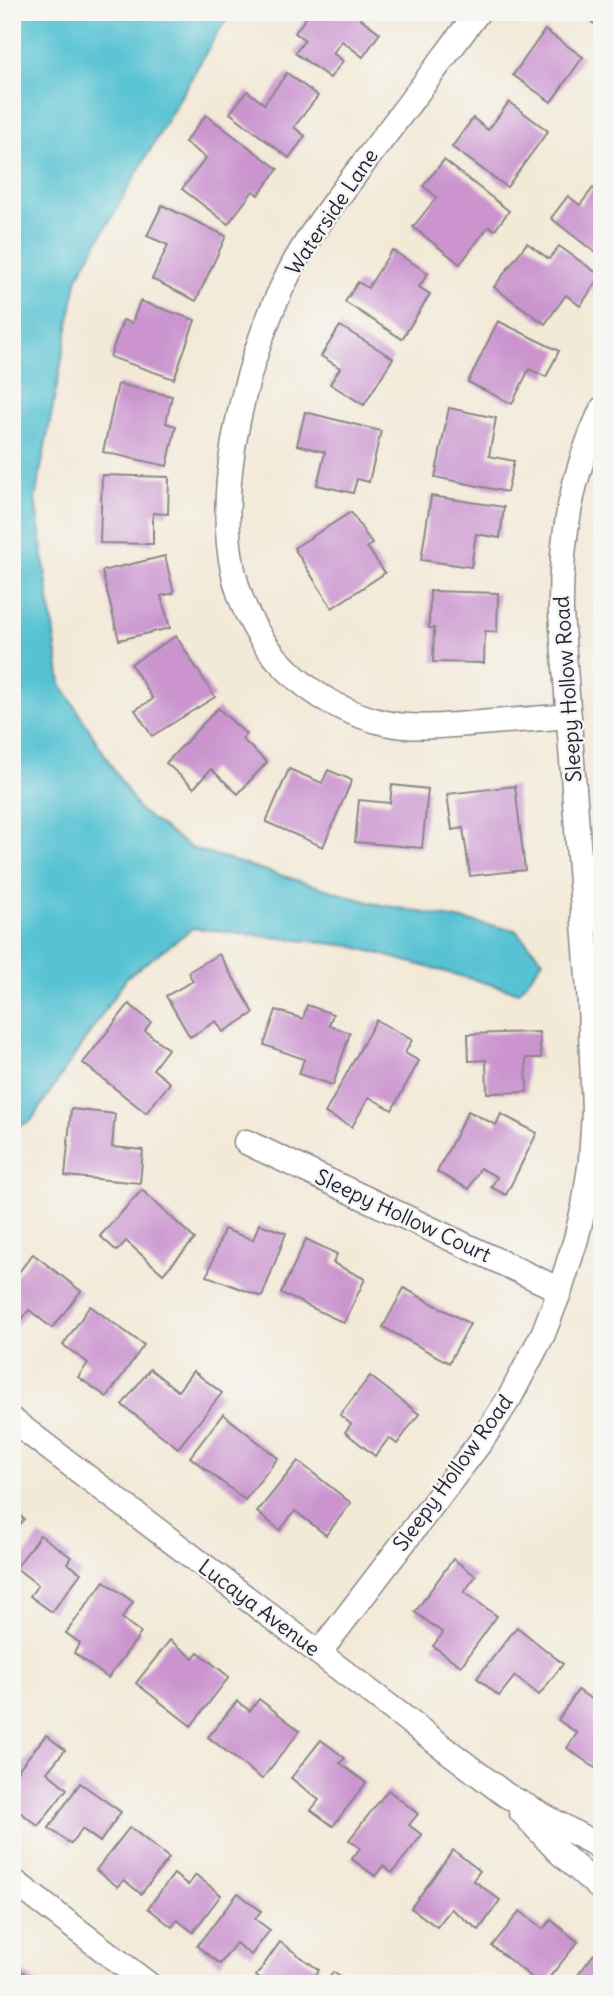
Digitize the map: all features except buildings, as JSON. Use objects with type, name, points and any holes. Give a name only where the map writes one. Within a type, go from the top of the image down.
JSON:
[{"type":"street","name":"Waterside Lane","points":[[478,12],[326,214],[290,271],[266,324],[250,372],[237,425],[229,506],[233,571],[244,607],[254,627],[281,664],[307,688],[359,716],[419,727],[569,716]]},
{"type":"street","name":"Sleepy Hollow Road","points":[[319,1653],[482,1440],[510,1397],[543,1334],[560,1290],[584,1206],[591,1160],[594,1111],[590,1004],[560,580],[563,543],[576,474],[602,408]]},
{"type":"street","name":"Sleepy Hollow Court","points":[[246,1142],[560,1290]]},
{"type":"street","name":"Lucaya Avenue","points":[[12,1420],[506,1795],[602,1848]]},
{"type":"street","name":"Lucaya Avenue","points":[[506,1795],[559,1852],[602,1890]]},
{"type":"street","points":[[12,1880],[148,1984]]},
{"type":"water","points":[[12,12],[233,12],[216,35],[78,276],[35,499],[61,684],[139,810],[191,848],[372,903],[515,930],[543,960],[519,992],[351,946],[193,928],[127,977],[31,1121],[12,1129]]}]
